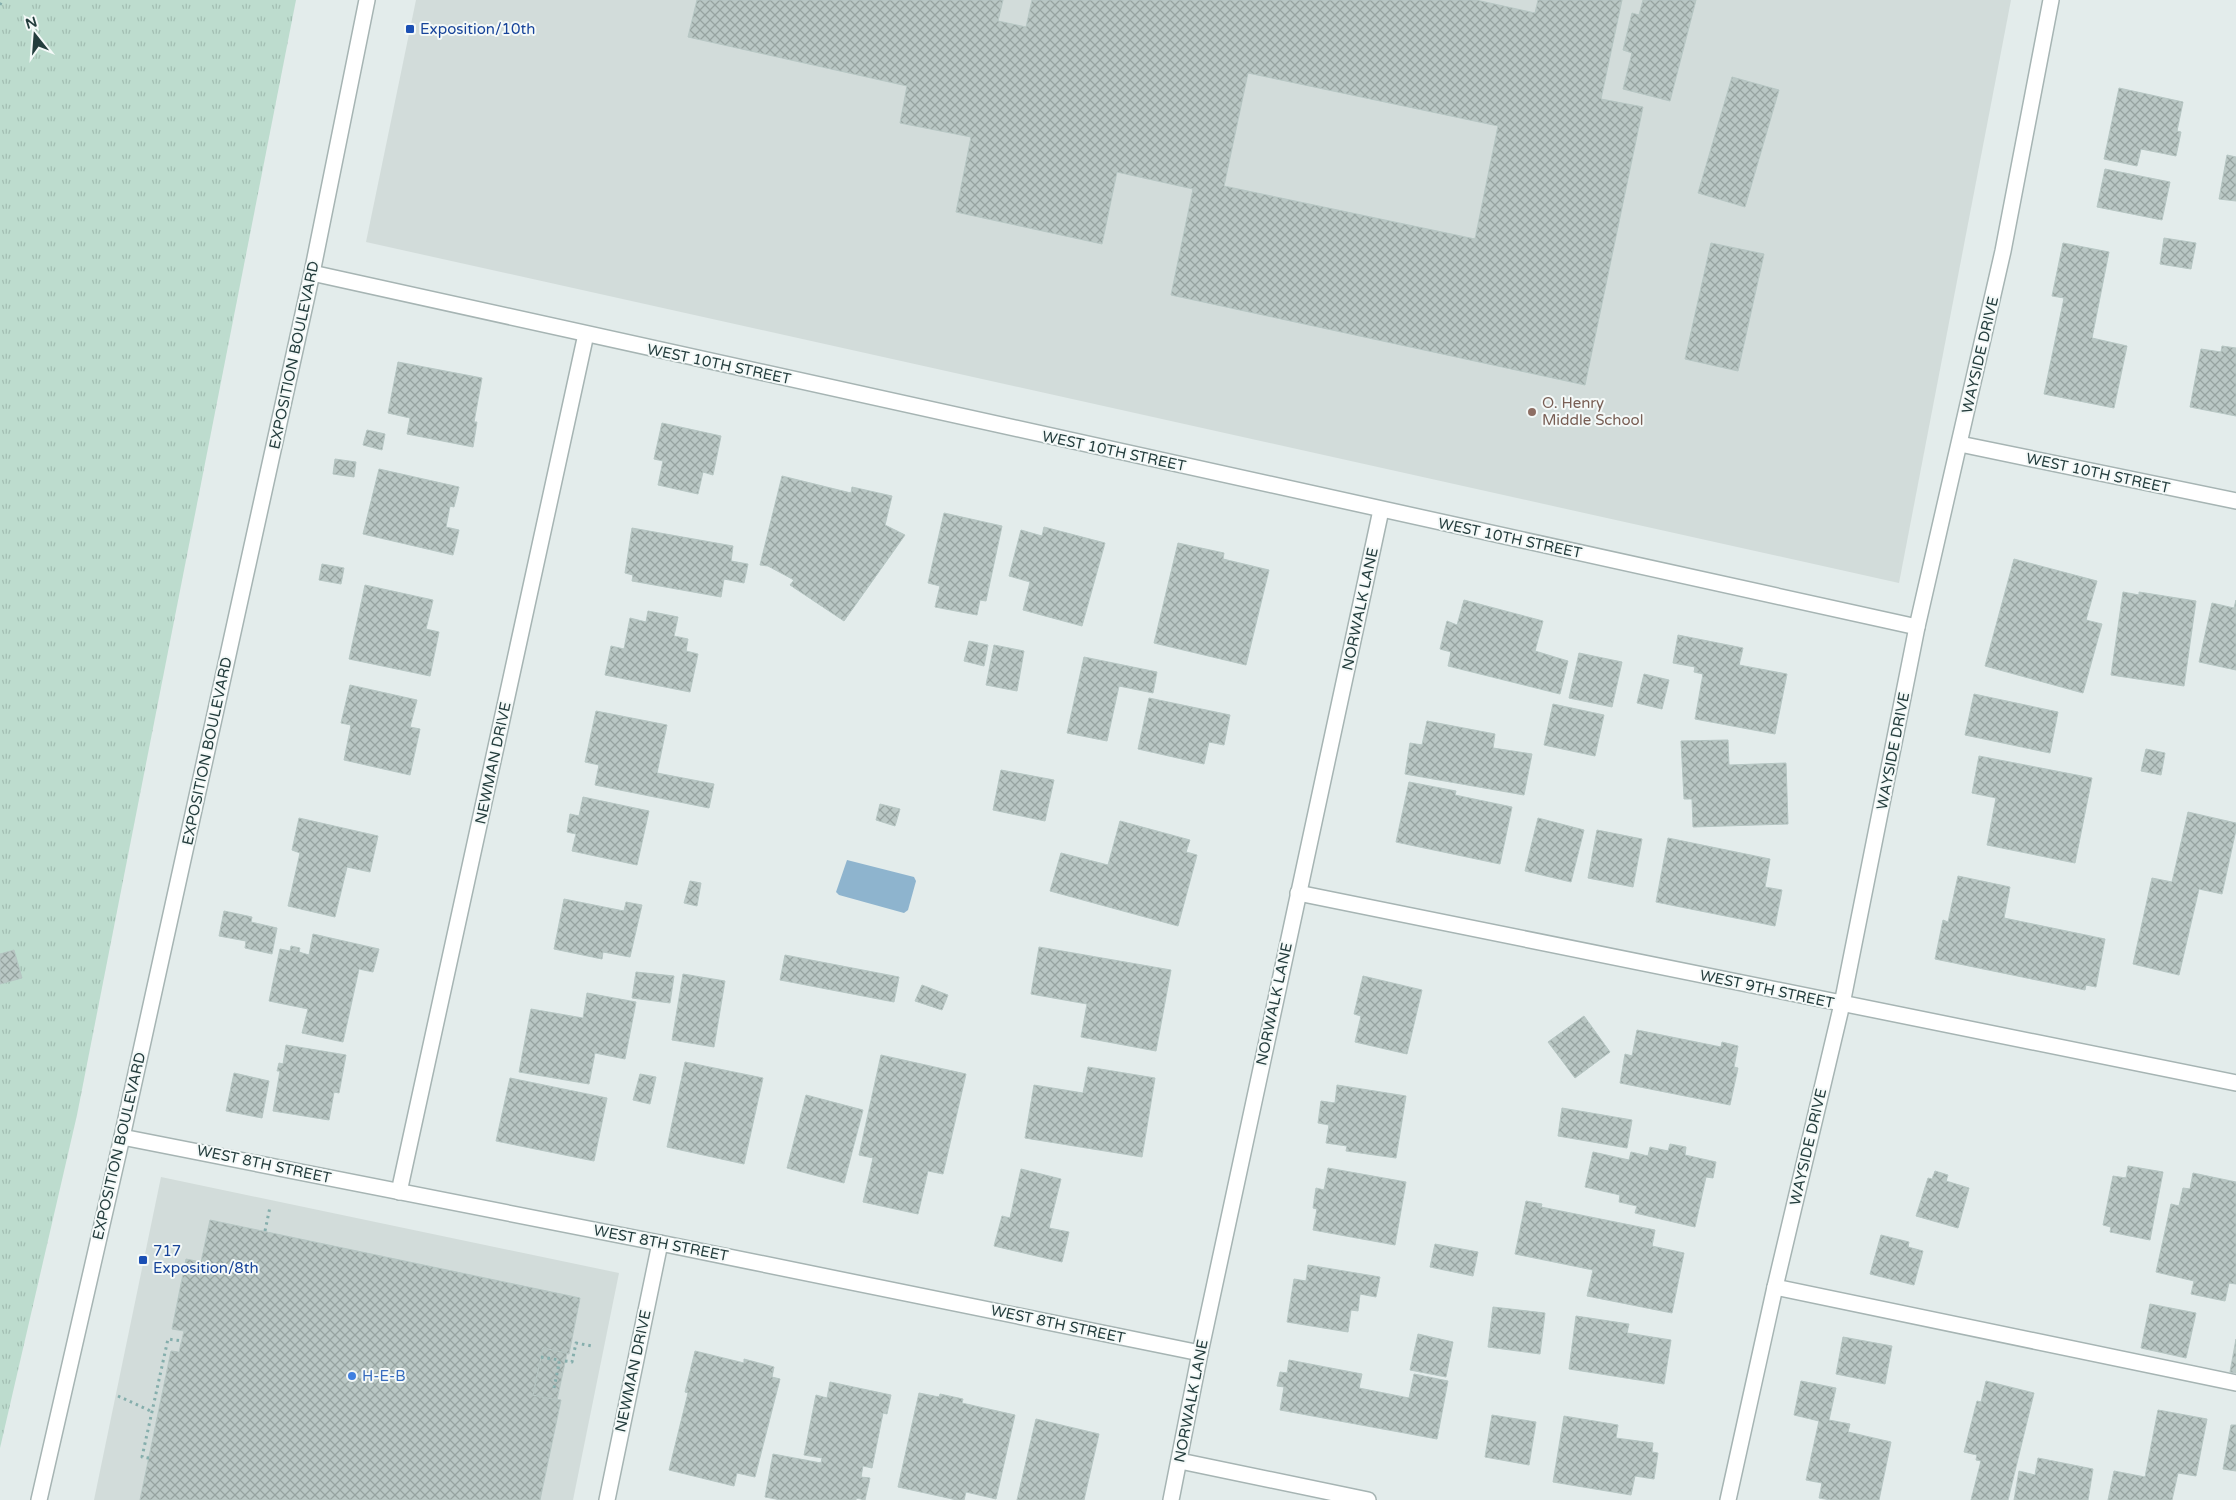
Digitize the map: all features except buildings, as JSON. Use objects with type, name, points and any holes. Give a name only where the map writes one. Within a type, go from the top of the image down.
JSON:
[{"type":"street","name":"EXPOSITION BOULEVARD","points":[[39,1500],[122,1137],[312,273],[367,0]]},
{"type":"street","name":"WAYSIDE DRIVE","points":[[1728,1500],[1775,1287],[1842,1004],[1917,627],[2003,251],[2051,0]]},
{"type":"street","name":"WEST 10TH STREET","points":[[312,273],[1917,627]]},
{"type":"street","name":"NEWMAN DRIVE","points":[[399,1192],[586,334]]},
{"type":"street","name":"WEST 10TH STREET","points":[[1960,444],[2236,502]]},
{"type":"street","name":"NORWALK LANE","points":[[1171,1500],[1200,1353],[1381,510]]},
{"type":"street","name":"WEST 9TH STREET","points":[[1298,893],[2236,1082]]},
{"type":"street","name":"WEST 8TH STREET","points":[[122,1137],[660,1242],[1200,1353]]},
{"type":"street","name":"NEWMAN DRIVE","points":[[607,1500],[660,1242]]},
{"type":"street","points":[[1775,1287],[2236,1383]]},
{"type":"street","points":[[1180,1461],[1368,1500]]},
{"type":"path","points":[[0,5],[2,0]]},
{"type":"path","points":[[265,1231],[270,1207]]},
{"type":"path","points":[[149,1458],[142,1457],[168,1339],[182,1341]]},
{"type":"path","points":[[565,1361],[572,1362],[576,1343],[592,1346]]},
{"type":"path","points":[[541,1357],[559,1360],[554,1388]]},
{"type":"path","points":[[118,1396],[153,1412]]},
{"type":"shaded area","name":"O. Henry Middle School","points":[[416,0],[2011,0],[1899,583],[366,242]]},
{"type":"shaded area","name":"H-E-B","points":[[161,1177],[619,1273],[573,1500],[94,1500]]},
{"type":"green space","points":[[0,0],[296,0],[77,1115],[0,1448]]},
{"type":"water","points":[[847,860],[914,877],[916,881],[908,910],[904,913],[839,895],[836,892]]},
{"type":"place","name":"Exposition/10th","points":[[410,29]]},
{"type":"place","name":"O. Henry Middle School","points":[[1532,412]]},
{"type":"place","name":"717 Exposition/8th","points":[[143,1260]]},
{"type":"place","name":"H-E-B","points":[[352,1376]]}]
